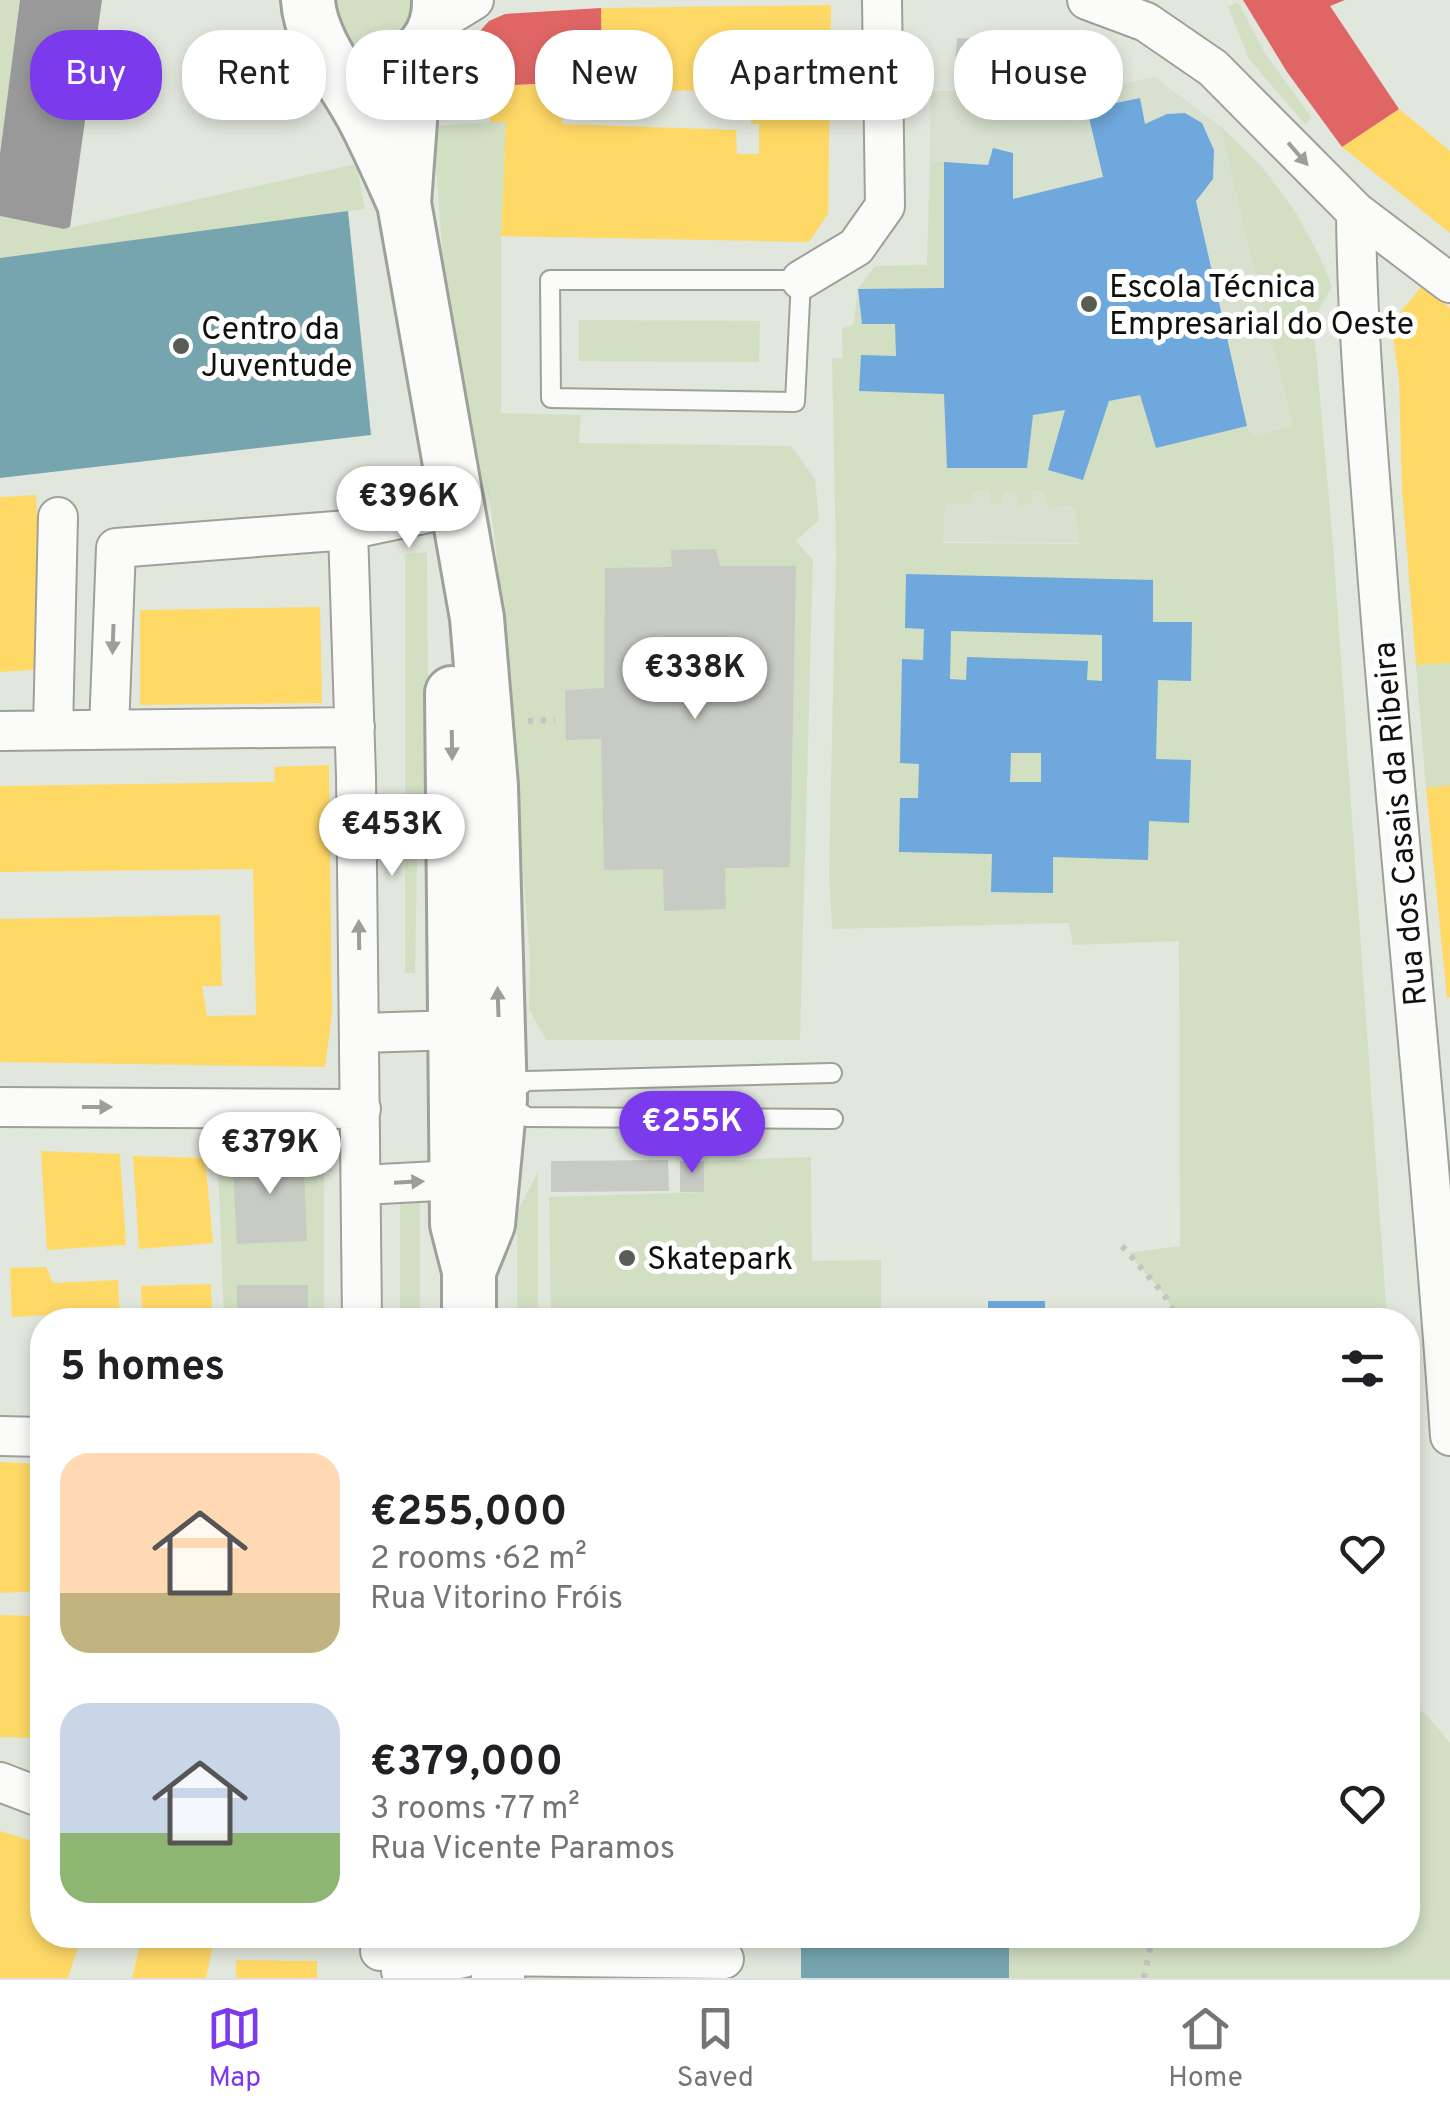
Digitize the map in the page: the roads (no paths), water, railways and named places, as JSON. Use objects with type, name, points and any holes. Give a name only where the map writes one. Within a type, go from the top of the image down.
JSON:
[{"type":"main road","points":[[308,22],[347,66],[368,71],[390,69],[442,19]]},
{"type":"main road","points":[[442,19],[414,80],[404,203],[476,618],[491,786],[479,1101],[488,1224],[469,1295]]},
{"type":"main road","points":[[308,22],[365,119],[404,203]]},
{"type":"main road","points":[[460,525],[452,724],[457,1030],[479,1101],[456,1180],[457,1224],[469,1295]]},
{"type":"street","points":[[801,280],[856,247],[885,206],[882,0]]},
{"type":"street","points":[[1086,0],[1146,22],[1213,68],[1356,212],[1450,283]]},
{"type":"street","name":"Rua dos Casais da Ribeira","points":[[1356,212],[1358,319],[1395,806],[1432,1188],[1450,1436]]},
{"type":"street","points":[[53,730],[58,517]]},
{"type":"street","points":[[110,729],[116,548],[460,525]]},
{"type":"street","points":[[348,530],[355,727],[362,1308]]},
{"type":"street","points":[[0,731],[355,727]]},
{"type":"street","points":[[360,1033],[457,1030]]},
{"type":"street","points":[[0,1107],[361,1110]]},
{"type":"street","points":[[362,1185],[456,1180]]},
{"type":"street","points":[[0,1436],[30,1437]]},
{"type":"street","points":[[0,1782],[30,1793]]},
{"type":"street","points":[[387,1959],[724,1957]]},
{"type":"lane","points":[[550,280],[801,280],[795,402],[551,398],[550,280]]},
{"type":"lane","points":[[479,1101],[527,1082],[832,1073]]},
{"type":"lane","points":[[479,1101],[527,1116],[833,1119]]},
{"type":"place","name":"Escola Técnica Empresarial do Oeste","points":[[1089,304]]},
{"type":"place","name":"Centro da Juventude","points":[[181,346]]},
{"type":"place","name":"Skatepark","points":[[627,1258]]}]
